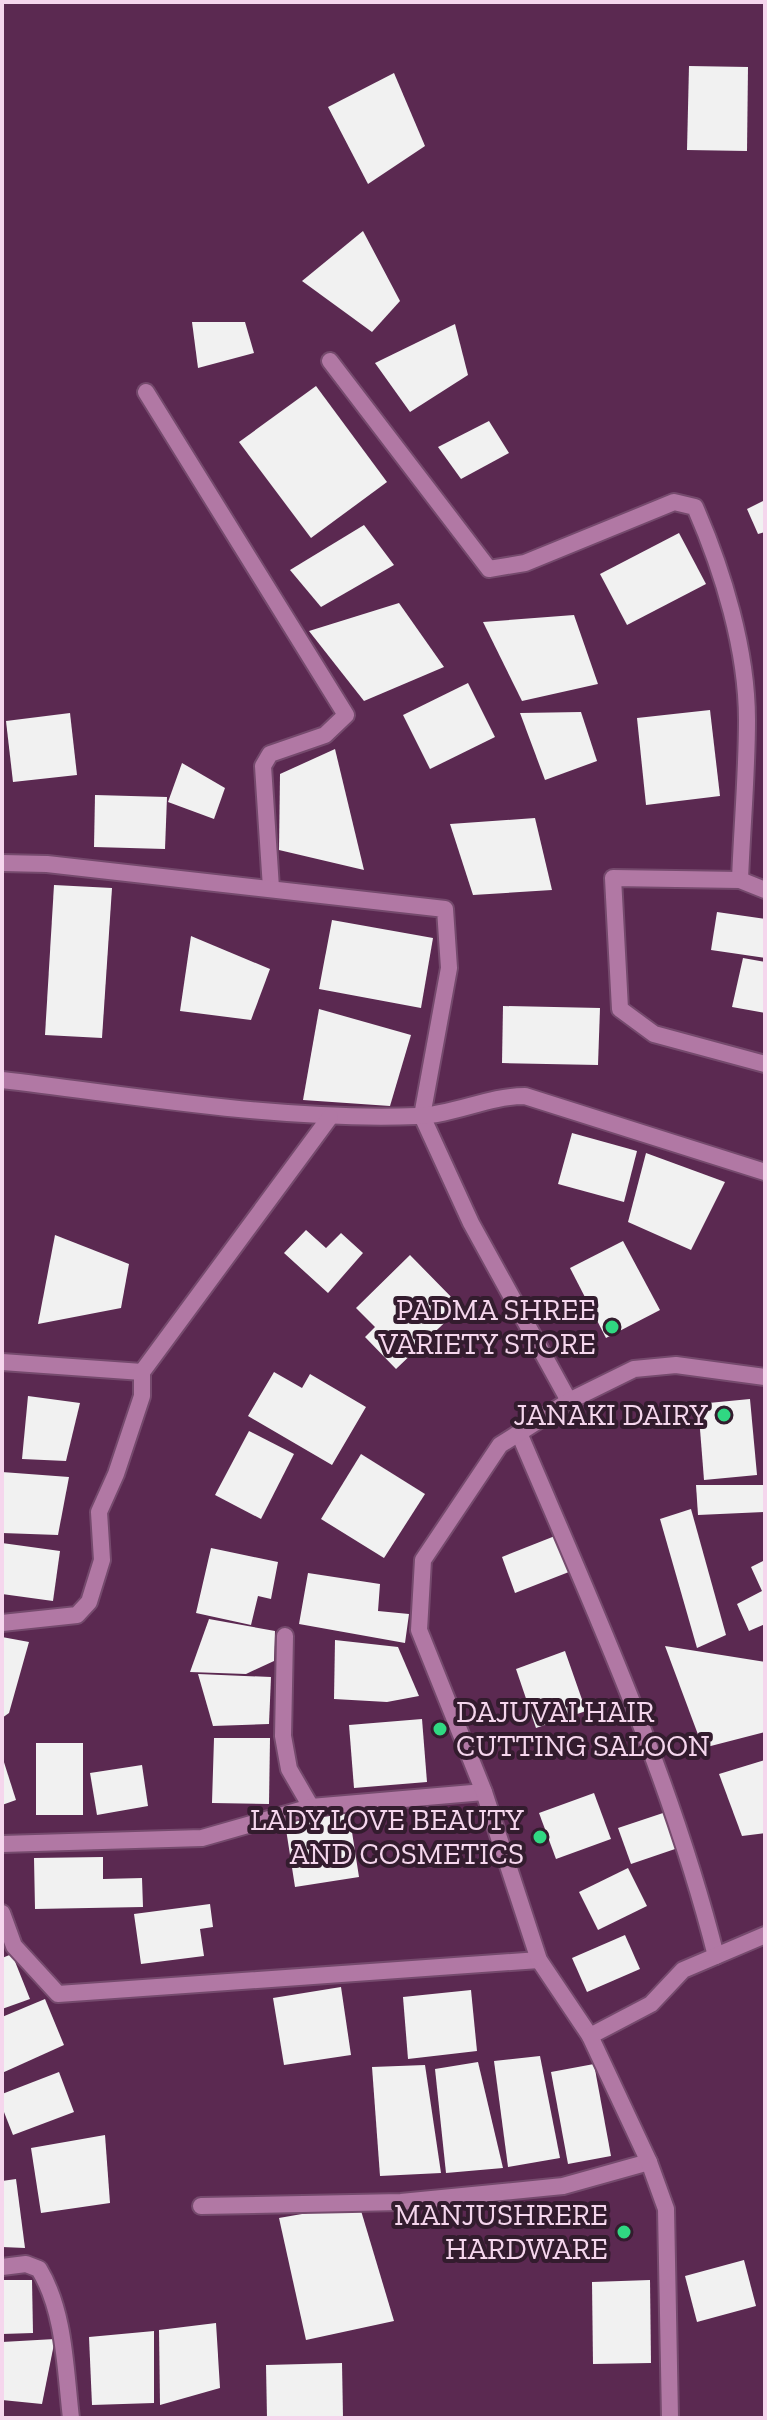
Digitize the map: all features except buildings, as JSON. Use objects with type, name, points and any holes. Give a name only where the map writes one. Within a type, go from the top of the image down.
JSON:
[{"type":"street","points":[[330,361],[489,569],[525,563],[674,502],[695,507],[707,536],[740,652],[747,718],[740,880]]},
{"type":"street","points":[[146,392],[346,715],[325,735],[270,754],[263,766],[271,888]]},
{"type":"street","points":[[2,863],[47,864],[445,909],[449,968],[422,1116],[471,1223],[569,1401]]},
{"type":"street","points":[[765,890],[740,880],[613,878],[620,1009],[654,1034],[765,1064]]},
{"type":"street","points":[[2,1080],[330,1117],[422,1116],[500,1096],[525,1096],[765,1172]]},
{"type":"street","points":[[2,1623],[77,1615],[89,1602],[102,1560],[99,1512],[142,1396],[142,1372],[330,1117]]},
{"type":"street","points":[[2,1362],[142,1372]]},
{"type":"street","points":[[670,2418],[666,2209],[649,2162],[590,2036],[539,1960],[484,1792],[419,1630],[423,1560],[500,1445],[569,1401],[634,1369],[676,1365],[765,1377]]},
{"type":"street","points":[[519,1433],[648,1737],[701,1894],[716,1956]]},
{"type":"street","points":[[285,1636],[283,1736],[289,1769],[311,1807]]},
{"type":"street","points":[[2,1844],[202,1838],[311,1807],[484,1792]]},
{"type":"street","points":[[2,1913],[14,1946],[58,1994],[539,1960]]},
{"type":"street","points":[[590,2036],[651,2004],[683,1970],[765,1935]]},
{"type":"street","points":[[201,2206],[401,2202],[549,2188],[649,2162]]},
{"type":"street","points":[[2,2267],[26,2264],[39,2269],[49,2286],[61,2331],[71,2418]]},
{"type":"place","name":"PADMA SHREE VARIETY STORE","points":[[612,1327]]},
{"type":"place","name":"JANAKI DAIRY","points":[[724,1415]]},
{"type":"place","name":"DAJUVAI HAIR CUTTING SALOON","points":[[440,1729]]},
{"type":"place","name":"LADY LOVE BEAUTY AND COSMETICS","points":[[540,1837]]},
{"type":"place","name":"MANJUSHRERE HARDWARE","points":[[624,2232]]}]
